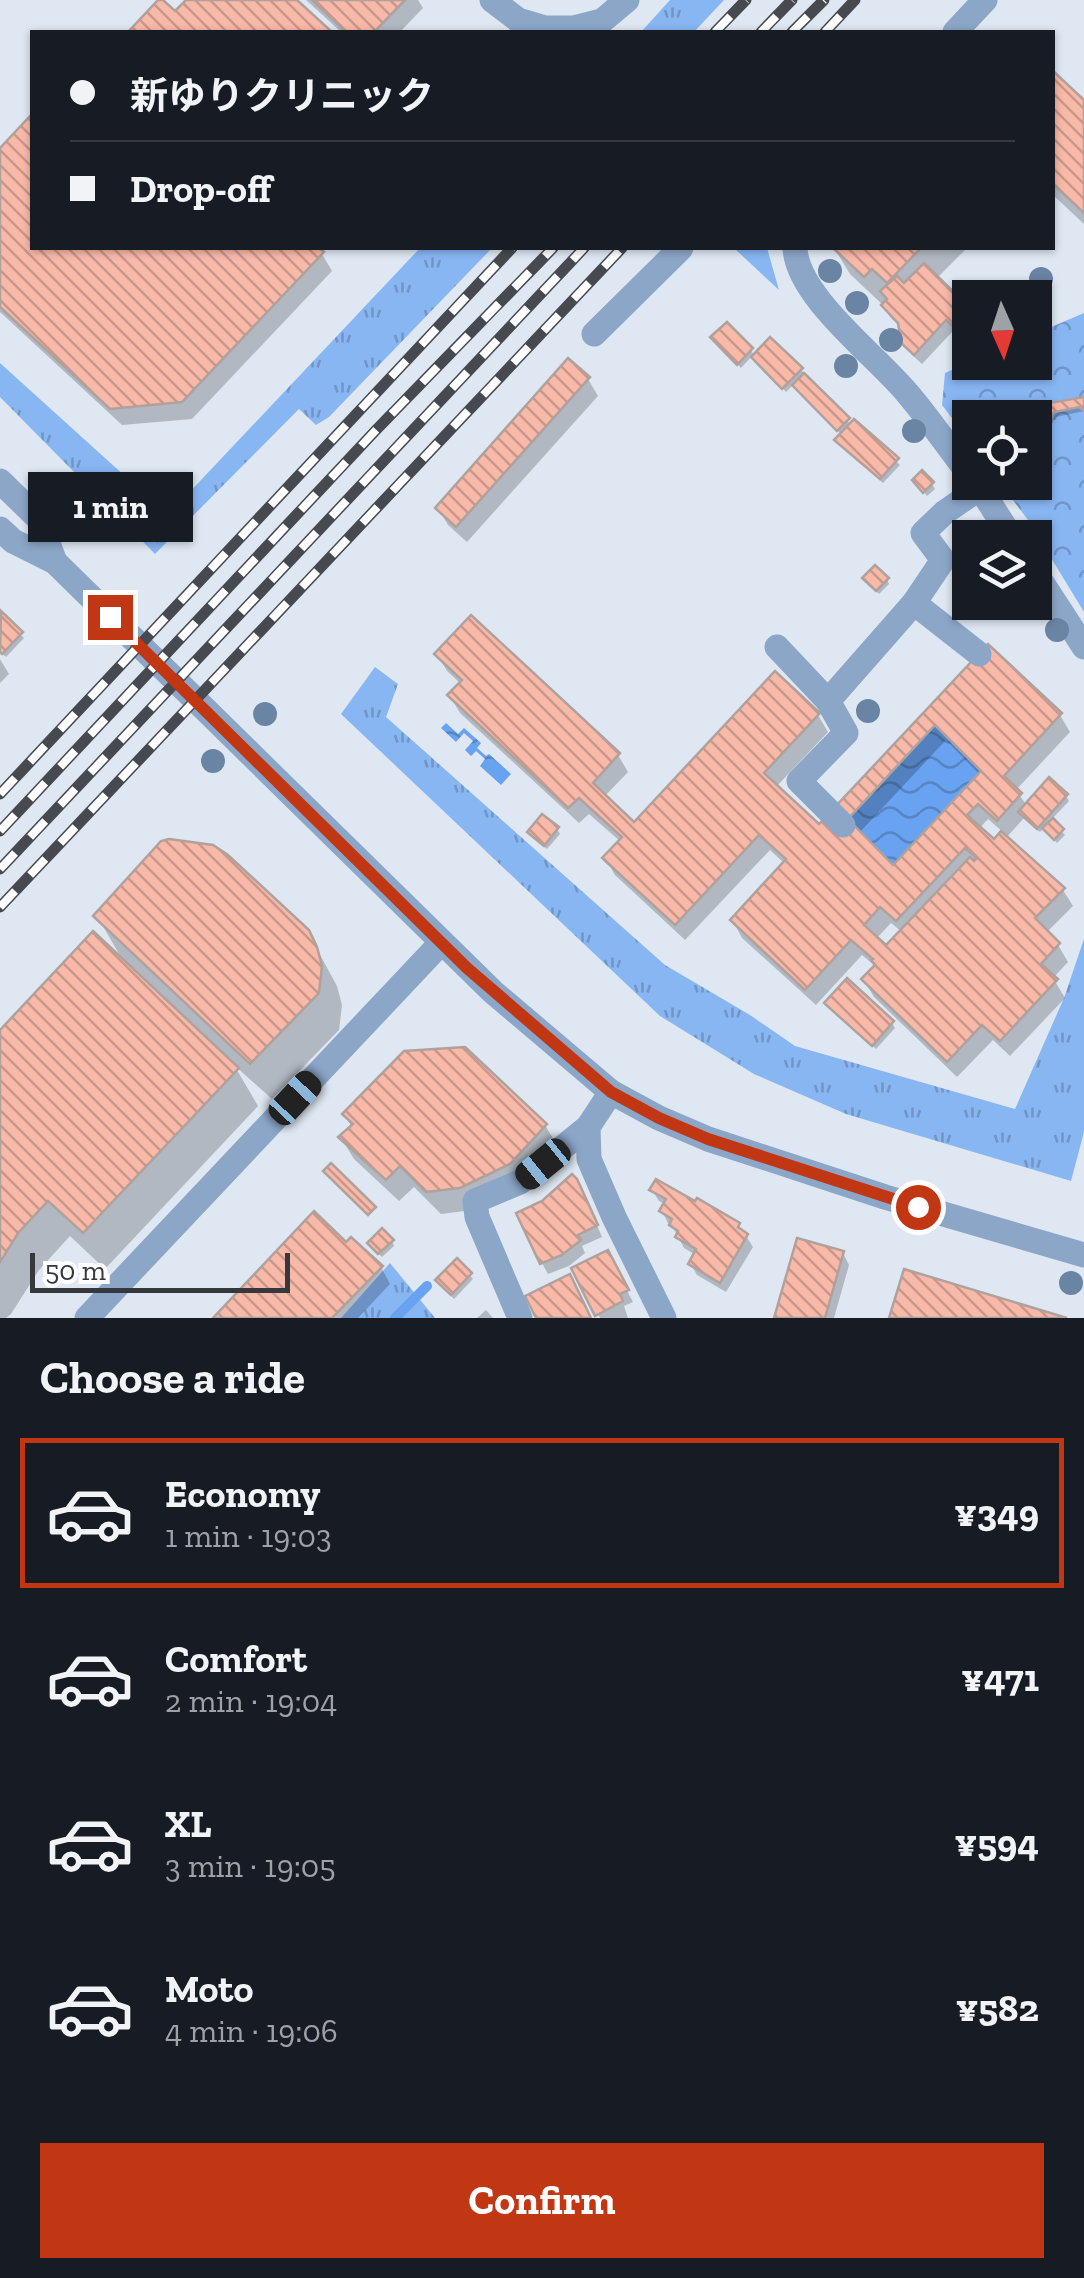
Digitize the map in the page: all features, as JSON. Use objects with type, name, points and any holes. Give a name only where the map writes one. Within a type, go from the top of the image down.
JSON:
[{"type":"street","points":[[492,0],[518,20],[545,28],[574,28],[602,21],[627,0]]},
{"type":"street","points":[[956,30],[985,0]]},
{"type":"street","points":[[594,334],[678,250]]},
{"type":"street","points":[[795,250],[796,260],[815,296],[906,391],[952,452]]},
{"type":"street","points":[[0,481],[39,519],[55,562]]},
{"type":"street","points":[[828,701],[914,603],[943,560],[922,533],[957,500]]},
{"type":"street","points":[[0,529],[12,541],[55,562],[441,943],[611,1092],[708,1139],[885,1197],[1084,1255]]},
{"type":"street","points":[[1052,598],[1084,647]]},
{"type":"street","points":[[914,603],[979,654]]},
{"type":"street","points":[[778,648],[828,701],[846,733],[799,781],[843,824]]},
{"type":"street","points":[[87,1318],[441,943]]},
{"type":"street","points":[[520,1318],[477,1218],[475,1201],[520,1182],[588,1128],[611,1092]]},
{"type":"street","points":[[588,1128],[590,1159],[664,1318]]},
{"type":"green space","points":[[670,0],[724,0],[696,30],[643,30]]},
{"type":"green space","points":[[418,250],[490,250],[329,417],[316,425],[299,409],[155,554],[0,397],[0,363],[168,515]]},
{"type":"green space","points":[[736,250],[768,250],[779,290]]},
{"type":"green space","points":[[1084,313],[1084,612],[1052,559],[1052,520],[1028,520],[1013,500],[1052,500],[1052,400],[952,400],[952,418],[942,405],[945,373],[952,370],[952,380],[1052,380],[1052,327]]},
{"type":"green space","points":[[375,667],[398,684],[386,717],[665,965],[795,1046],[1015,1109],[1064,998],[1084,939],[1084,1132],[1071,1181],[846,1114],[754,1074],[660,1016],[341,714]]},
{"type":"green space","points":[[390,1263],[435,1318],[341,1318]]},
{"type":"water","points":[[446,723],[458,734],[464,728],[481,743],[477,748],[511,774],[501,785],[480,766],[485,759],[476,751],[471,756],[465,750],[473,741],[464,733],[456,742],[441,728]]},
{"type":"water","points":[[935,725],[981,771],[893,865],[848,819]]},
{"type":"building","points":[[158,0],[175,11],[186,0],[297,0],[330,30],[130,30]]},
{"type":"building","points":[[312,0],[405,0],[376,30],[344,30]]},
{"type":"building","points":[[1055,73],[1084,100],[1084,213],[1055,186]]},
{"type":"building","points":[[30,116],[30,250],[324,252],[182,402],[110,409],[0,307],[0,148]]},
{"type":"building","points":[[835,250],[919,250],[887,283],[872,269],[864,277]]},
{"type":"building","points":[[924,263],[952,290],[952,325],[946,320],[914,355],[901,343],[898,323],[881,305],[887,299],[880,291],[897,276],[904,283]]},
{"type":"building","points":[[727,322],[753,348],[737,365],[710,337]]},
{"type":"building","points":[[770,337],[803,368],[782,389],[751,357]]},
{"type":"building","points":[[568,358],[590,377],[456,527],[435,508]]},
{"type":"building","points":[[804,373],[850,418],[837,431],[792,385]]},
{"type":"building","points":[[1084,397],[1084,411],[1079,407],[1052,416],[1052,403]]},
{"type":"building","points":[[854,419],[899,458],[880,479],[834,440]]},
{"type":"building","points":[[922,470],[934,482],[923,493],[912,480]]},
{"type":"building","points":[[875,565],[889,578],[876,591],[862,578]]},
{"type":"building","points":[[1,611],[23,632],[2,654],[0,652]]},
{"type":"building","points":[[471,615],[620,753],[593,783],[634,822],[775,671],[820,713],[764,773],[819,824],[988,644],[1062,713],[1004,776],[1022,793],[997,821],[978,804],[967,815],[994,839],[1001,831],[1065,888],[1035,918],[1060,943],[1041,964],[1058,979],[1000,1041],[982,1025],[947,1062],[861,979],[875,965],[851,940],[805,990],[730,920],[786,859],[759,835],[675,925],[602,858],[622,837],[579,798],[568,808],[447,695],[462,680],[434,654]],"holes":[[[935,725],[981,771],[893,865],[848,819]],[[965,848],[977,858],[974,861],[970,857],[886,945],[864,925],[880,907],[896,921]]]},
{"type":"building","points":[[1049,777],[1068,794],[1037,829],[1018,812]]},
{"type":"building","points":[[542,814],[559,827],[544,846],[527,832]]},
{"type":"building","points":[[1053,818],[1064,829],[1054,840],[1042,828]]},
{"type":"building","points":[[161,841],[213,845],[228,855],[309,930],[317,947],[322,966],[319,993],[250,1064],[93,916]]},
{"type":"building","points":[[93,931],[239,1068],[83,1233],[48,1201],[18,1233],[0,1262],[0,1030]]},
{"type":"building","points":[[847,978],[894,1021],[872,1046],[824,1003]]},
{"type":"building","points":[[465,1047],[547,1124],[510,1164],[460,1188],[426,1192],[400,1166],[386,1180],[338,1137],[353,1124],[342,1114],[404,1051]]},
{"type":"building","points":[[331,1163],[376,1207],[368,1215],[323,1171]]},
{"type":"building","points":[[572,1174],[598,1225],[578,1235],[581,1240],[562,1255],[540,1264],[516,1213],[542,1201]]},
{"type":"building","points":[[656,1179],[740,1223],[738,1227],[748,1234],[720,1283],[688,1264],[696,1249],[675,1237],[678,1231],[669,1225],[672,1219],[659,1211],[666,1199],[649,1190]]},
{"type":"building","points":[[314,1211],[346,1242],[351,1237],[383,1266],[332,1318],[213,1318]]},
{"type":"building","points":[[382,1228],[394,1240],[378,1254],[367,1243]]},
{"type":"building","points":[[797,1238],[844,1251],[825,1318],[774,1318]]},
{"type":"building","points":[[608,1250],[629,1290],[620,1294],[623,1301],[595,1316],[571,1268]]},
{"type":"building","points":[[457,1258],[472,1273],[451,1295],[435,1280]]},
{"type":"building","points":[[904,1269],[1067,1318],[889,1318]]},
{"type":"building","points":[[570,1274],[591,1318],[536,1318],[525,1296]]},
{"type":"waterway","points":[[395,1318],[427,1286]]},
{"type":"railway","points":[[717,30],[746,0]]},
{"type":"railway","points":[[763,30],[792,0]]},
{"type":"railway","points":[[794,30],[824,0]]},
{"type":"railway","points":[[827,30],[855,0]]},
{"type":"railway","points":[[0,794],[510,250]]},
{"type":"railway","points":[[0,831],[377,429],[551,250]]},
{"type":"railway","points":[[0,869],[582,250]]},
{"type":"railway","points":[[0,907],[620,250]]},
{"type":"route","points":[[110,617],[467,968],[611,1092],[708,1139],[918,1207]]}]
